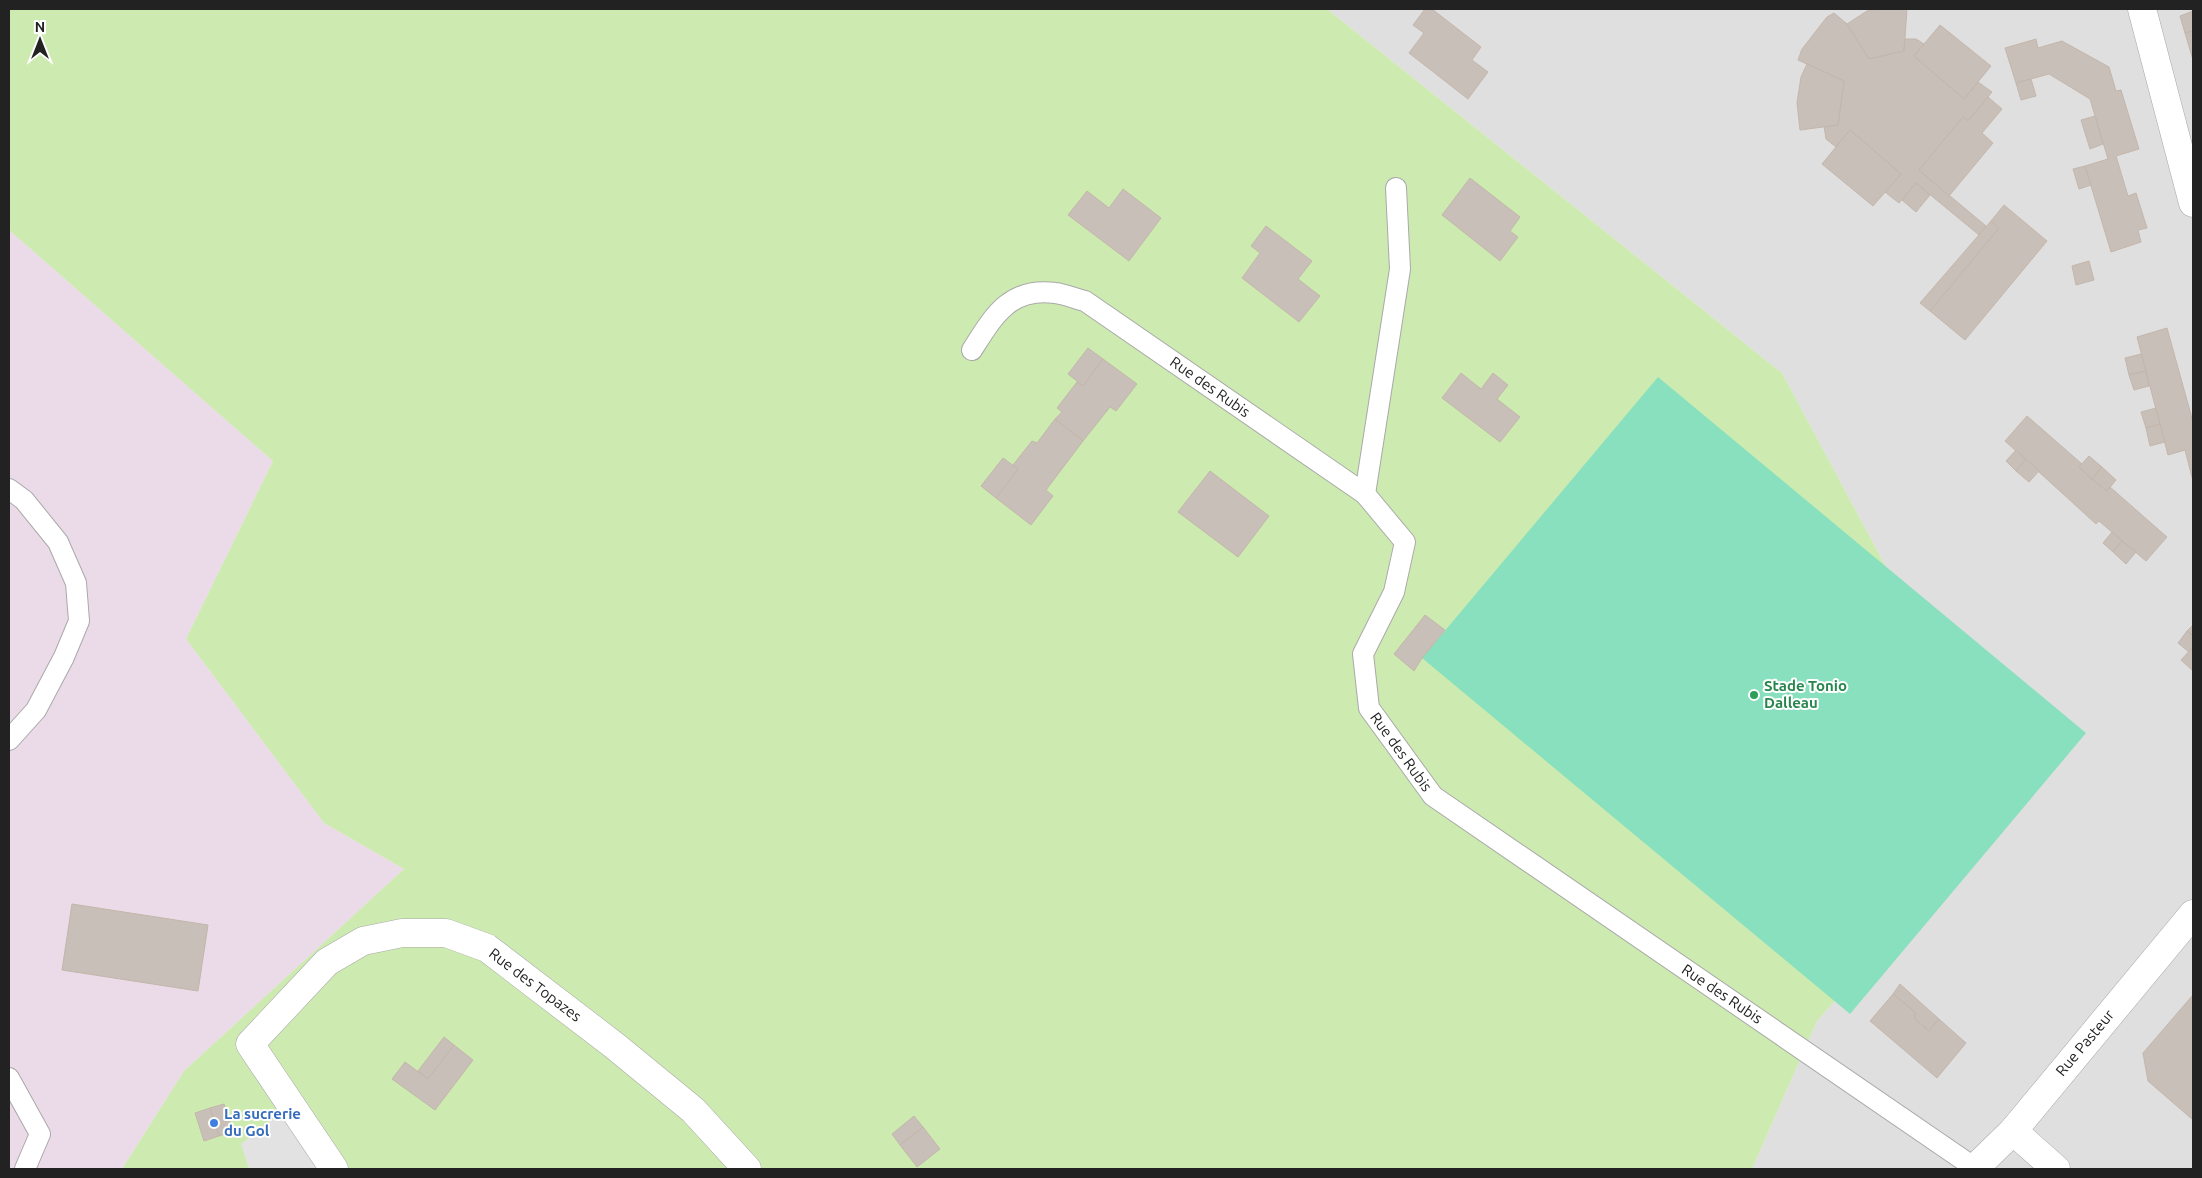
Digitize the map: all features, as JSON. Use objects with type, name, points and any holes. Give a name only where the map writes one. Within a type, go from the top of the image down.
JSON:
[{"type":"street","points":[[2142,9],[2193,203]]},
{"type":"street","name":"Rue Pasteur","points":[[1974,1169],[2014,1131],[2193,914]]},
{"type":"street","name":"Rue des Topazes","points":[[334,1169],[250,1044],[327,962],[363,941],[402,933],[446,933],[487,948],[615,1046],[693,1110],[747,1169]]},
{"type":"street","points":[[2014,1131],[2056,1169]]},
{"type":"lane","points":[[1364,494],[1400,268],[1396,188]]},
{"type":"lane","name":"Rue des Rubis","points":[[972,350],[991,320],[1008,302],[1031,293],[1055,293],[1085,301],[1364,494],[1405,542],[1394,592],[1363,654],[1369,708],[1433,796],[1974,1169]]},
{"type":"lane","points":[[9,489],[24,500],[58,542],[76,583],[79,621],[64,657],[36,710],[9,740]]},
{"type":"lane","points":[[9,1078],[40,1134],[25,1169]]},
{"type":"shaded area","points":[[1327,9],[2193,9],[2193,1169],[1752,1169],[1817,1021],[2012,802],[1782,373]]},
{"type":"shaded area","points":[[9,230],[273,461],[186,639],[324,823],[404,869],[184,1071],[122,1169],[9,1169]]},
{"type":"shaded area","points":[[291,1105],[334,1169],[249,1169],[241,1144]]},
{"type":"green space","points":[[9,9],[1327,9],[1782,373],[2012,802],[1817,1021],[1752,1169],[122,1169],[184,1071],[404,869],[324,823],[186,639],[273,461],[9,230]]},
{"type":"green space","name":"Stade Tonio Dalleau","points":[[1658,377],[2086,733],[1850,1014],[1422,658]]},
{"type":"building","points":[[1425,9],[1432,9],[1481,47],[1472,60],[1488,72],[1468,99],[1409,53],[1424,33],[1413,25]]},
{"type":"building","points":[[1907,9],[1904,51],[1869,59],[1847,24],[1867,11]]},
{"type":"building","points":[[2193,11],[2193,31],[2185,33],[2180,16]]},
{"type":"building","points":[[1834,13],[1847,24],[1869,59],[1904,51],[1905,39],[1916,39],[1924,44],[1914,56],[1964,99],[1978,82],[1992,92],[1968,121],[1963,117],[1919,170],[1986,226],[1979,235],[1916,183],[1899,203],[1885,192],[1901,174],[1850,130],[1836,147],[1826,139],[1824,126],[1838,125],[1844,81],[1798,60],[1802,49],[1827,17]]},
{"type":"building","points":[[1940,25],[1991,66],[1964,99],[1914,56]]},
{"type":"building","points":[[2193,31],[2193,60],[2185,33]]},
{"type":"building","points":[[2036,39],[2038,48],[2062,41],[2109,67],[2116,91],[2121,90],[2139,149],[2116,156],[2128,196],[2136,193],[2147,228],[2138,230],[2141,242],[2111,252],[2085,166],[2108,159],[2090,99],[2049,74],[2016,83],[2005,48]]},
{"type":"building","points":[[1807,64],[1844,81],[1838,125],[1800,130],[1797,103],[1801,77]]},
{"type":"building","points":[[2031,79],[2036,96],[2021,100],[2016,83]]},
{"type":"building","points":[[1988,97],[2002,109],[1982,133],[1993,143],[1949,196],[1919,170],[1963,117],[1968,121]]},
{"type":"building","points":[[2095,116],[2103,144],[2090,149],[2081,120]]},
{"type":"building","points":[[1850,130],[1901,174],[1873,206],[1822,164]]},
{"type":"building","points":[[2085,166],[2091,185],[2079,189],[2073,169]]},
{"type":"building","points":[[1470,178],[1520,217],[1510,231],[1518,237],[1500,261],[1442,215]]},
{"type":"building","points":[[1916,183],[1930,195],[1916,212],[1902,200]]},
{"type":"building","points":[[1123,189],[1161,218],[1129,261],[1068,215],[1087,191],[1109,208]]},
{"type":"building","points":[[2004,205],[2047,241],[1965,340],[1930,311],[1999,228],[1991,221]]},
{"type":"building","points":[[1991,221],[1999,228],[1930,311],[1920,303]]},
{"type":"building","points":[[1266,226],[1312,261],[1298,279],[1320,296],[1299,322],[1242,278],[1260,253],[1251,246]]},
{"type":"building","points":[[2089,261],[2094,280],[2076,285],[2072,266]]},
{"type":"building","points":[[2167,328],[2193,422],[2193,481],[2185,450],[2168,455],[2137,337]]},
{"type":"building","points":[[1088,348],[1103,359],[1083,386],[1068,374]]},
{"type":"building","points":[[2141,354],[2146,371],[2129,375],[2125,358]]},
{"type":"building","points":[[1103,359],[1137,384],[1116,411],[1110,407],[1083,441],[1055,419],[1062,412],[1057,408],[1077,382],[1083,386]]},
{"type":"building","points":[[2146,371],[2149,386],[2134,390],[2129,375]]},
{"type":"building","points":[[1461,373],[1481,389],[1493,373],[1508,385],[1497,399],[1520,417],[1500,442],[1442,398]]},
{"type":"building","points":[[2156,408],[2160,424],[2146,428],[2141,412]]},
{"type":"building","points":[[2027,416],[2082,464],[2079,467],[2092,479],[2107,491],[2110,487],[2167,537],[2146,561],[2099,521],[2096,524],[2005,441]]},
{"type":"building","points":[[1055,419],[1083,441],[1046,490],[1053,496],[1031,525],[996,498],[1018,469],[1013,465],[1032,441],[1037,443]]},
{"type":"building","points":[[2160,424],[2165,442],[2150,446],[2146,428]]},
{"type":"building","points":[[2016,450],[2026,459],[2016,471],[2006,461]]},
{"type":"building","points":[[2089,456],[2102,467],[2092,479],[2079,467]]},
{"type":"building","points":[[1003,458],[1018,469],[996,498],[981,486]]},
{"type":"building","points":[[2026,459],[2039,471],[2029,482],[2016,471]]},
{"type":"building","points":[[2102,467],[2116,480],[2107,491],[2092,479]]},
{"type":"building","points":[[1210,471],[1269,516],[1238,557],[1178,512]]},
{"type":"building","points":[[2112,532],[2122,541],[2113,552],[2103,543]]},
{"type":"building","points":[[2122,541],[2136,552],[2126,564],[2113,552]]},
{"type":"building","points":[[1425,615],[1445,630],[1414,671],[1394,654]]},
{"type":"building","points":[[2193,625],[2193,636],[2187,631]]},
{"type":"building","points":[[2187,631],[2193,636],[2193,647],[2189,652],[2178,643]]},
{"type":"building","points":[[2193,647],[2193,671],[2181,660]]},
{"type":"building","points":[[72,904],[208,925],[198,991],[62,970]]},
{"type":"building","points":[[1900,984],[1939,1019],[1929,1031],[1915,1019],[1915,1012],[1893,994]]},
{"type":"building","points":[[1893,994],[1915,1012],[1915,1019],[1929,1031],[1939,1019],[1966,1043],[1937,1078],[1870,1021]]},
{"type":"building","points":[[2192,996],[2193,1120],[2148,1081],[2143,1053]]},
{"type":"building","points":[[444,1037],[454,1045],[428,1079],[418,1071]]},
{"type":"building","points":[[454,1045],[473,1060],[435,1110],[392,1079],[405,1062],[428,1079]]},
{"type":"building","points":[[224,1104],[233,1131],[219,1136],[210,1108]]},
{"type":"building","points":[[210,1108],[219,1136],[204,1141],[195,1113]]},
{"type":"building","points":[[914,1116],[923,1127],[900,1145],[892,1134]]},
{"type":"building","points":[[923,1127],[940,1149],[917,1167],[900,1145]]},
{"type":"place","name":"Stade Tonio Dalleau","points":[[1754,695]]},
{"type":"place","name":"La sucrerie du Gol","points":[[214,1123]]}]
